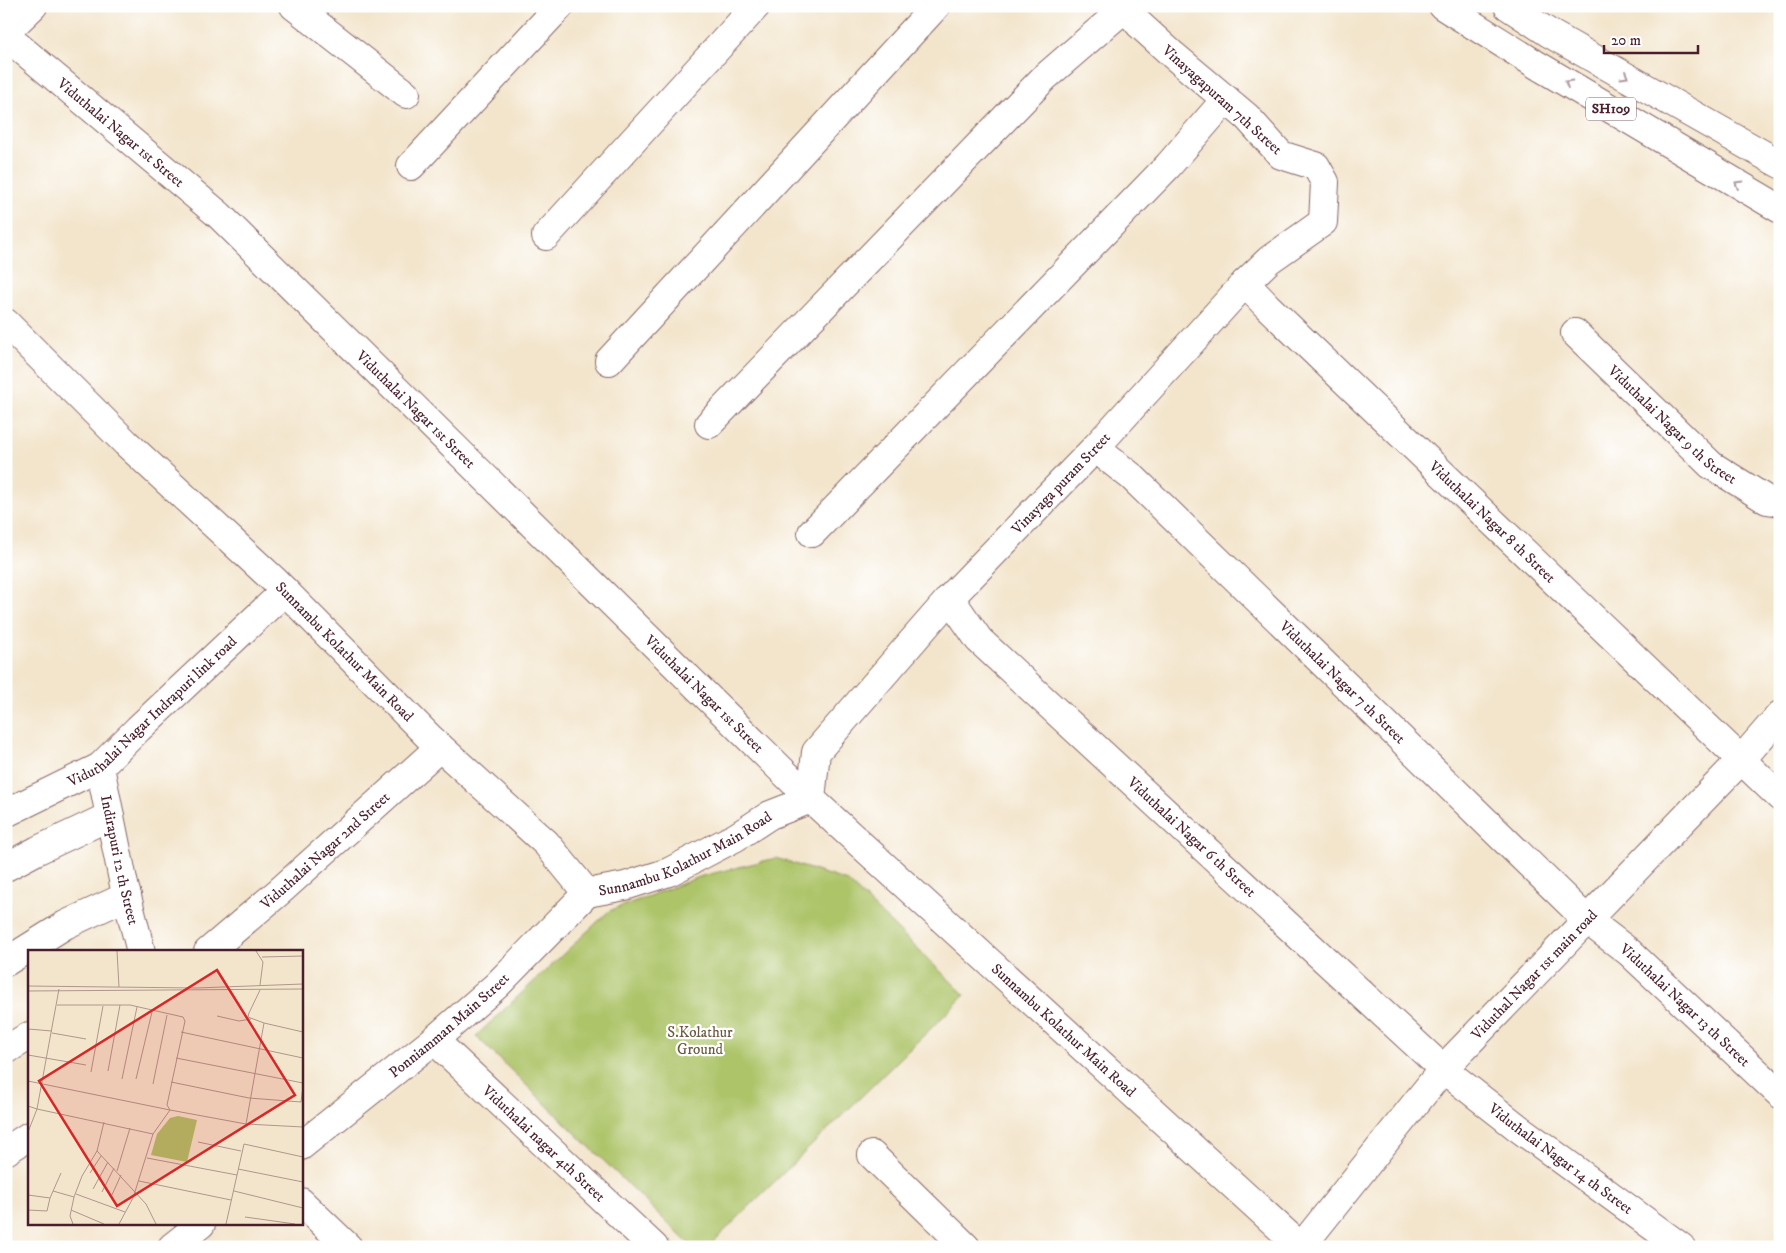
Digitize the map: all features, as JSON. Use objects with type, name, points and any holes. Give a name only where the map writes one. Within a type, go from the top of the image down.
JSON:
[{"type":"street","points":[[6,32],[33,6]]},
{"type":"street","points":[[294,6],[406,94]]},
{"type":"street","points":[[411,166],[560,6]]},
{"type":"street","points":[[546,236],[756,6]]},
{"type":"street","points":[[608,361],[936,6]]},
{"type":"street","name":"SH109","points":[[1443,6],[1537,65],[1780,209]]},
{"type":"street","name":"SH109","points":[[1508,6],[1549,32],[1780,164]]},
{"type":"street","points":[[710,424],[1044,78],[1124,7]]},
{"type":"street","name":"Vinayagapuram 7th Street","points":[[1124,7],[1140,25],[1173,55],[1247,117],[1281,155],[1316,166],[1325,182]]},
{"type":"street","name":"Viduthalai Nagar 1st Street","points":[[6,36],[219,215],[811,799]]},
{"type":"street","points":[[812,534],[1168,166],[1226,99]]},
{"type":"street","name":"Vinayaga puram Street","points":[[811,799],[816,752],[950,598],[1095,448],[1245,283],[1268,260],[1323,222],[1325,182]]},
{"type":"street","name":"Viduthalai Nagar 8 th Street","points":[[1245,283],[1780,798]]},
{"type":"street","name":"Sunnambu Kolathur Main Road","points":[[6,324],[20,335],[126,443],[285,591],[440,747],[546,843],[587,893],[625,886],[669,872],[736,837],[770,815],[811,799],[1301,1247]]},
{"type":"street","name":"Viduthalai Nagar 9 th Street","points":[[1575,332],[1711,465],[1767,500],[1780,502]]},
{"type":"street","name":"Viduthalai Nagar 7 th Street","points":[[1095,448],[1132,477],[1587,920]]},
{"type":"street","name":"Viduthalai Nagar Indrapuri link road","points":[[6,813],[100,766],[285,591]]},
{"type":"street","name":"Viduthalai Nagar 6 th Street","points":[[950,598],[979,640],[1443,1069]]},
{"type":"street","name":"Viduthal Nagar 1st main road","points":[[1301,1247],[1443,1069],[1741,760],[1780,715]]},
{"type":"street","name":"Viduthalai Nagar 2nd Street","points":[[210,950],[280,891],[440,747]]},
{"type":"street","name":"Indirapuri 12 th Street","points":[[100,766],[140,950]]},
{"type":"street","points":[[6,867],[110,816]]},
{"type":"street","name":"Ponniamman Main Street","points":[[302,1145],[434,1040],[497,985],[587,893]]},
{"type":"street","points":[[6,962],[65,925],[127,896]]},
{"type":"street","name":"Viduthalai Nagar 13 th Street","points":[[1587,920],[1629,952],[1780,1094]]},
{"type":"street","points":[[6,1050],[28,1037]]},
{"type":"street","name":"Viduthalai nagar 4th Street","points":[[434,1040],[654,1247]]},
{"type":"street","name":"Viduthalai Nagar 14 th Street","points":[[1443,1069],[1517,1127],[1681,1247]]},
{"type":"street","points":[[6,1151],[28,1137]]},
{"type":"street","points":[[872,1155],[966,1247]]},
{"type":"street","points":[[302,1203],[348,1247]]},
{"type":"street","points":[[172,1247],[196,1231]]},
{"type":"green space","name":"S.Kolathur Ground","points":[[776,858],[847,881],[965,995],[708,1247],[692,1247],[476,1036],[609,911],[702,876]]}]
